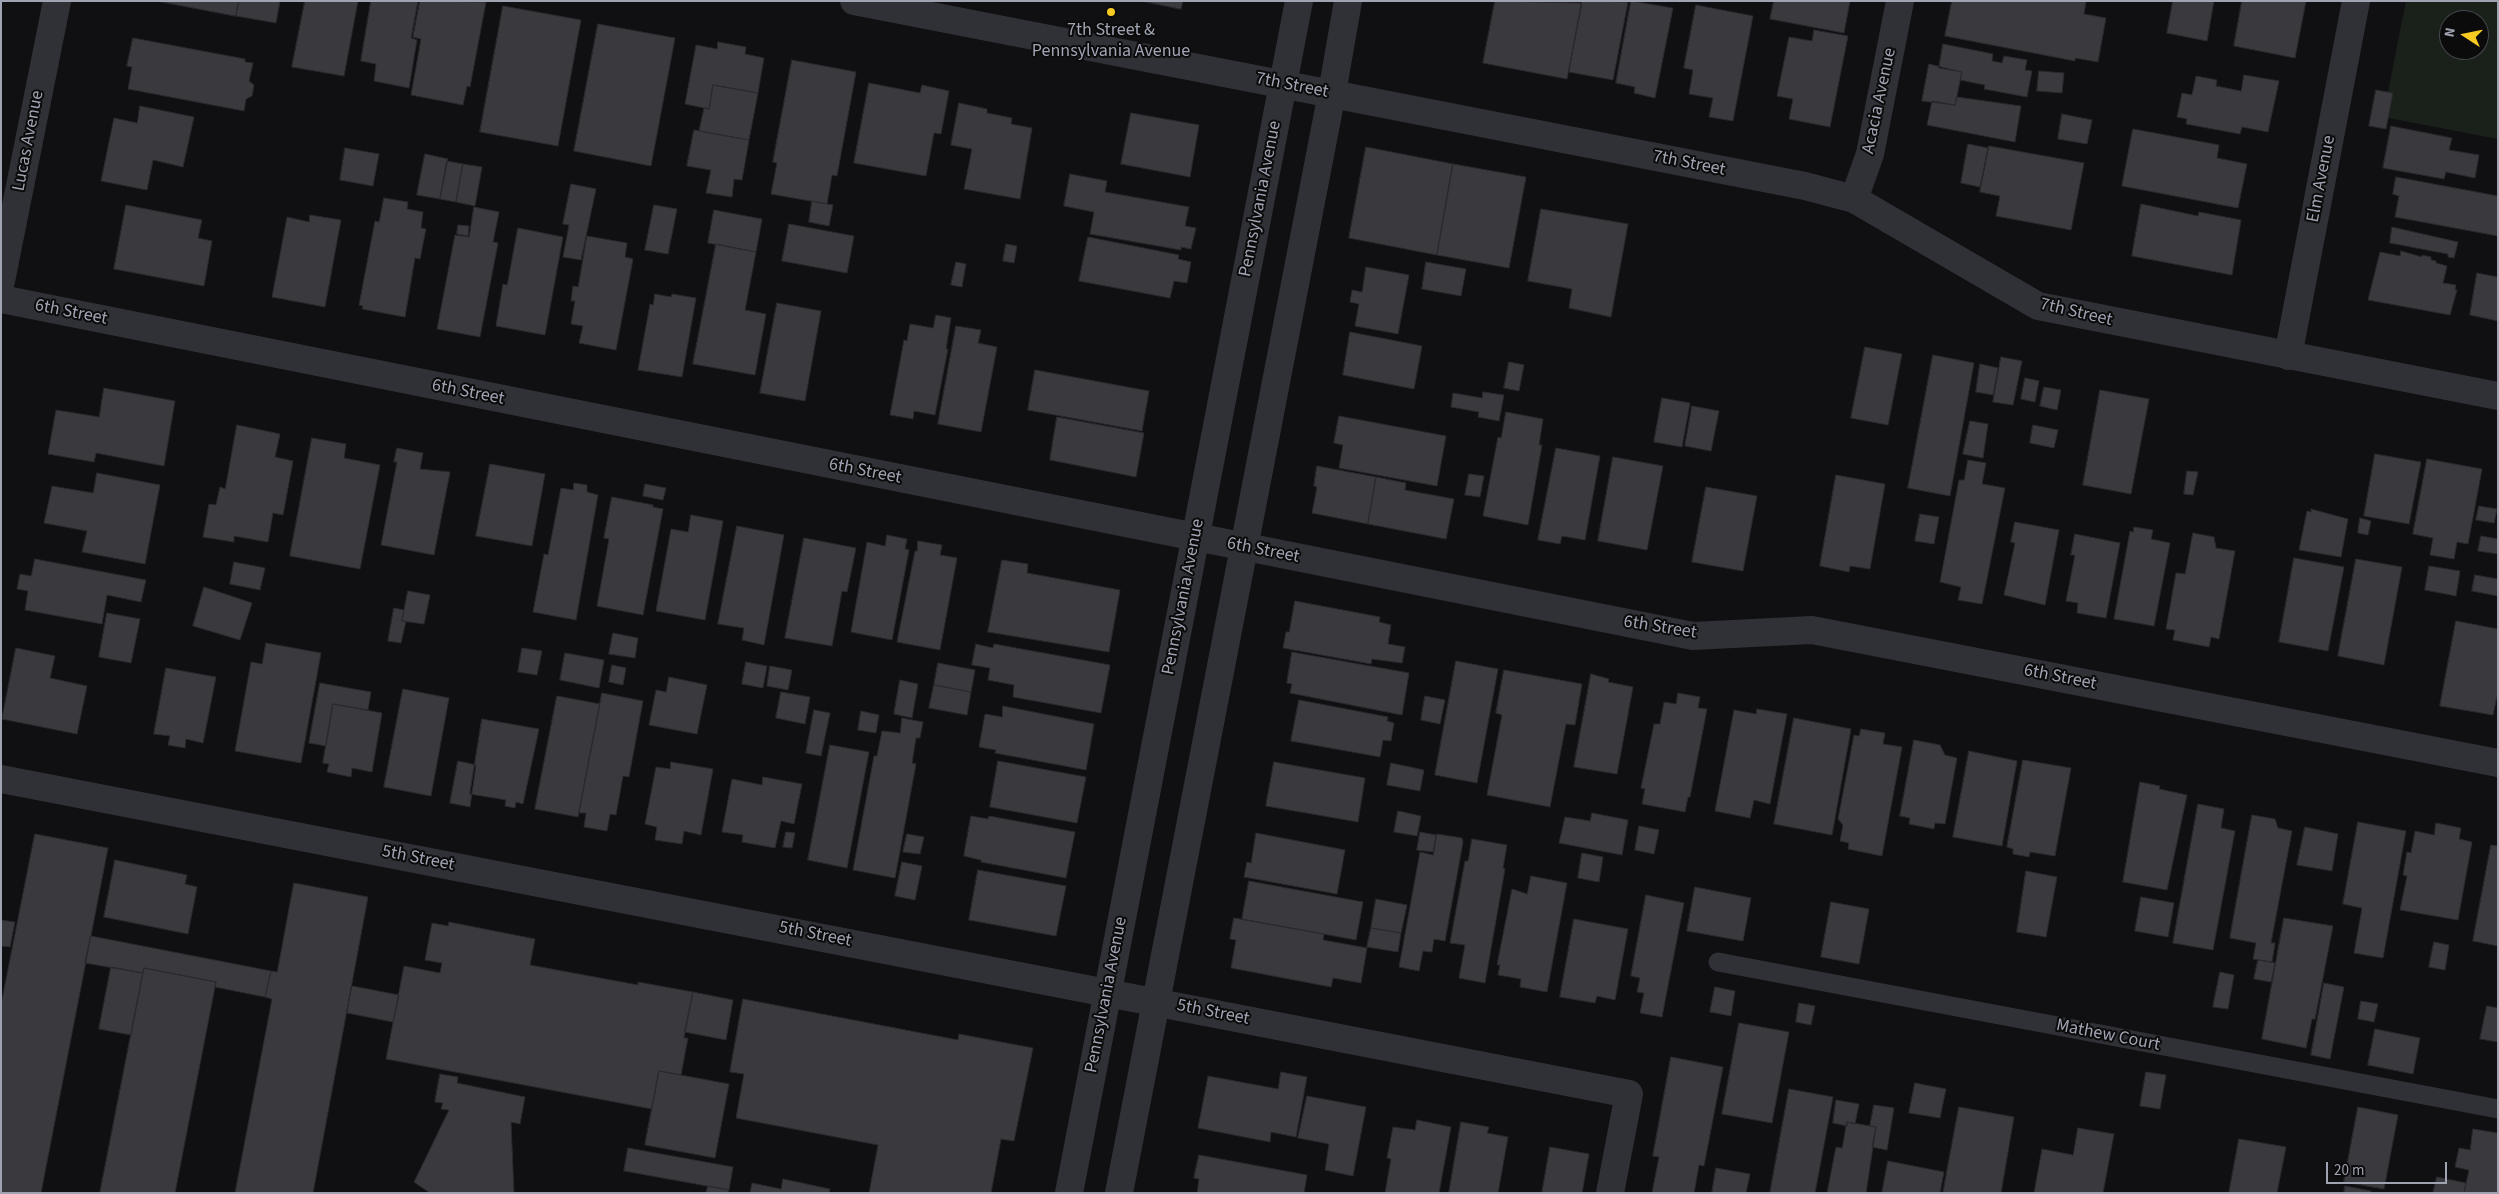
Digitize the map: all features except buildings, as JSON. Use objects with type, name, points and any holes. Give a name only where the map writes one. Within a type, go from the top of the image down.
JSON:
[{"type":"street","name":"Lucas Avenue","points":[[1,281],[57,1]]},
{"type":"street","name":"7th Street","points":[[854,1],[1103,51],[1332,93],[1445,117],[1806,186],[1854,199],[2038,306],[2498,396]]},
{"type":"street","name":"Pennsylvania Avenue","points":[[1069,1193],[1299,1]]},
{"type":"street","points":[[1119,1193],[1332,93],[1348,1]]},
{"type":"street","name":"Acacia Avenue","points":[[1854,199],[1870,154],[1900,1]]},
{"type":"street","name":"Elm Avenue","points":[[2288,356],[2356,1]]},
{"type":"street","name":"6th Street","points":[[1,299],[1243,548],[1693,636],[1812,630],[2498,763]]},
{"type":"street","name":"5th Street","points":[[1,779],[1629,1094],[1610,1193]]},
{"type":"lane","name":"Mathew Court","points":[[1718,962],[2498,1109]]},
{"type":"shaded area","points":[[2406,1],[2498,1],[2498,139],[2383,117]]},
{"type":"place","name":"7th Street & Pennsylvania Avenue","points":[[1111,12]]}]
